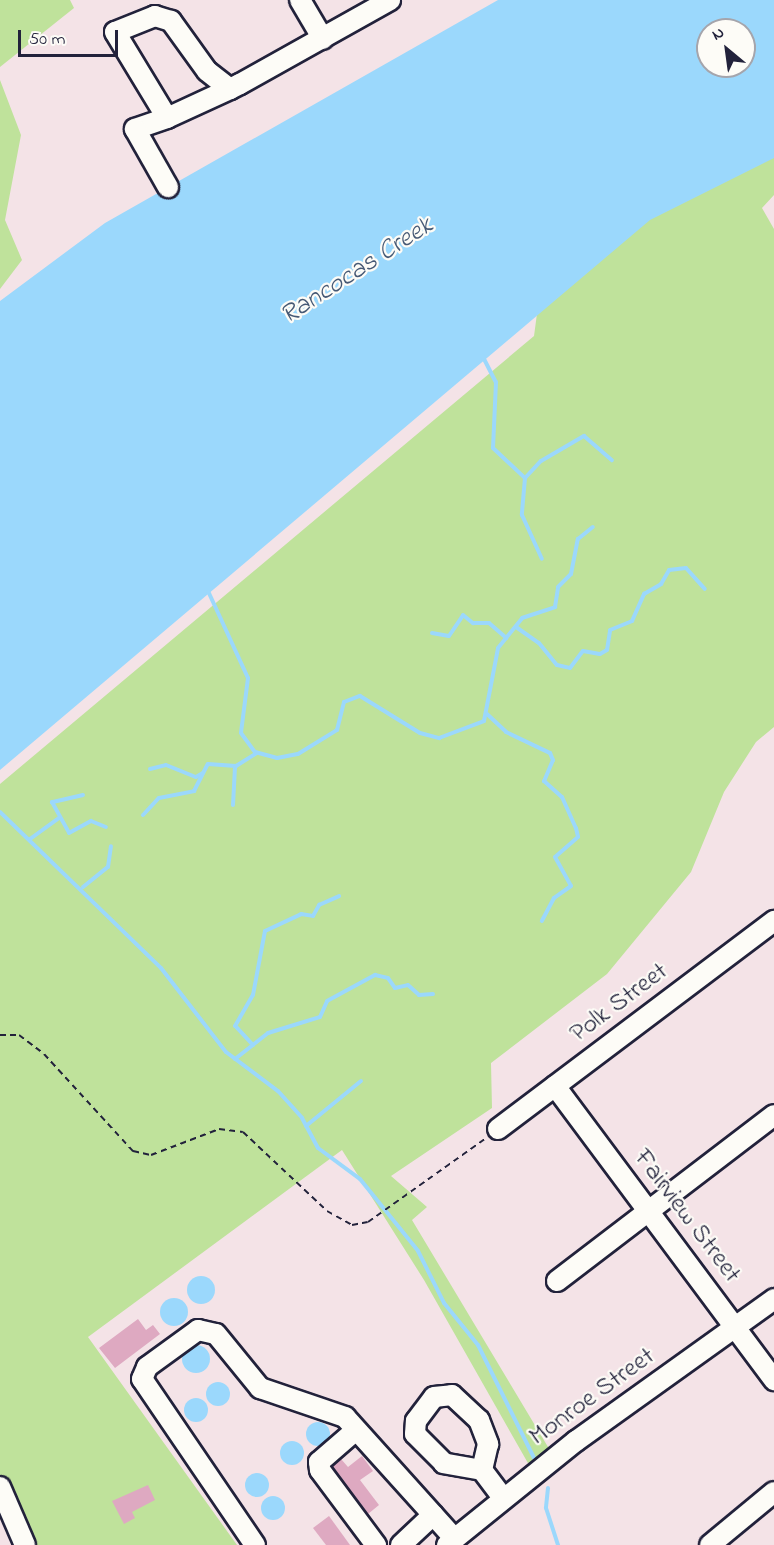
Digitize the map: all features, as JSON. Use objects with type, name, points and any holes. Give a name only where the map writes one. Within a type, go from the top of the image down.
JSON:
[{"type":"street","points":[[300,0],[323,39]]},
{"type":"street","points":[[168,187],[135,129],[167,118],[230,89],[390,0]]},
{"type":"street","points":[[167,118],[114,32],[122,27],[155,16],[171,21],[207,71],[230,89]]},
{"type":"street","name":"Polk Street","points":[[498,1129],[774,921]]},
{"type":"street","name":"Fairview Street","points":[[555,1086],[774,1380]]},
{"type":"street","points":[[557,1281],[774,1115]]},
{"type":"street","name":"Monroe Street","points":[[451,1542],[504,1499],[774,1299]]},
{"type":"street","points":[[255,1545],[147,1392],[142,1379],[147,1367],[185,1337],[208,1329],[260,1388],[333,1412],[356,1430],[433,1515],[451,1542]]},
{"type":"street","points":[[356,1430],[319,1462],[320,1470],[376,1545]]},
{"type":"street","points":[[482,1470],[504,1499]]},
{"type":"street","points":[[0,1486],[25,1545]]},
{"type":"street","points":[[713,1544],[774,1492]]},
{"type":"street","points":[[401,1545],[433,1515]]},
{"type":"path","points":[[0,1035],[18,1035],[44,1054],[133,1151],[151,1155],[219,1129],[237,1131],[340,1222],[352,1225],[375,1218],[498,1129]]},
{"type":"green space","points":[[0,0],[70,0],[74,8],[0,67]]},
{"type":"green space","points":[[0,80],[21,135],[5,220],[22,260],[0,289]]},
{"type":"green space","points":[[774,152],[774,195],[762,208],[774,229],[774,727],[756,742],[724,792],[691,872],[607,974],[491,1063],[492,1108],[391,1176],[427,1207],[412,1220],[557,1462],[537,1479],[424,1280],[342,1150],[88,1337],[237,1545],[26,1545],[0,1485],[0,784],[534,336],[538,306],[612,239]]},
{"type":"water","name":"Rancocas Creek","points":[[498,0],[774,0],[774,158],[650,220],[0,770],[0,301],[105,223]]},
{"type":"water","points":[[201,1276],[211,1280],[215,1290],[211,1300],[201,1304],[191,1300],[187,1290],[191,1280]]},
{"type":"water","points":[[174,1298],[184,1302],[188,1312],[184,1322],[174,1326],[164,1322],[160,1312],[164,1302]]},
{"type":"water","points":[[196,1345],[206,1349],[210,1359],[206,1369],[196,1373],[186,1369],[182,1359],[186,1349]]},
{"type":"water","points":[[218,1382],[227,1385],[230,1394],[227,1403],[218,1406],[209,1403],[206,1394],[209,1385]]},
{"type":"water","points":[[196,1398],[205,1401],[208,1410],[205,1419],[196,1422],[187,1419],[184,1410],[187,1401]]},
{"type":"water","points":[[318,1422],[326,1426],[330,1434],[326,1442],[318,1446],[310,1442],[306,1434],[310,1426]]},
{"type":"water","points":[[292,1441],[300,1445],[304,1453],[300,1461],[292,1465],[284,1461],[280,1453],[284,1445]]},
{"type":"water","points":[[257,1473],[266,1476],[269,1485],[266,1494],[257,1497],[248,1494],[245,1485],[248,1476]]},
{"type":"water","points":[[273,1496],[282,1499],[285,1508],[282,1517],[273,1520],[264,1517],[261,1508],[264,1499]]},
{"type":"building","points":[[138,1319],[146,1330],[153,1325],[160,1334],[115,1368],[99,1348]]},
{"type":"building","points":[[362,1456],[373,1471],[360,1480],[379,1505],[368,1514],[332,1466],[341,1459],[348,1467]]},
{"type":"building","points":[[148,1485],[155,1500],[132,1512],[135,1518],[124,1524],[112,1501]]},
{"type":"building","points":[[329,1516],[350,1545],[326,1545],[313,1528]]},
{"type":"waterway","points":[[482,355],[496,382],[493,448],[525,478]]},
{"type":"waterway","points":[[525,478],[541,461],[584,436],[612,460]]},
{"type":"waterway","points":[[525,478],[522,515],[542,559]]},
{"type":"waterway","points":[[208,591],[248,678],[241,733],[255,752],[277,758],[298,754],[337,730],[344,702],[360,696],[420,733],[439,738],[484,721],[498,648],[522,618],[555,607],[558,587],[571,574],[578,539],[593,527]]},
{"type":"waterway","points":[[516,627],[539,643],[557,665],[570,668],[583,651],[600,654],[607,650],[610,630],[632,621],[644,594],[661,584],[669,570],[686,568],[705,589]]},
{"type":"waterway","points":[[432,633],[449,636],[463,615],[473,623],[489,623],[506,638]]},
{"type":"waterway","points":[[487,714],[506,732],[550,753],[553,760],[544,781],[562,797],[576,828],[578,837],[555,857],[571,886],[554,898],[542,921]]},
{"type":"waterway","points":[[143,815],[159,798],[194,791],[208,764],[236,766],[257,753]]},
{"type":"waterway","points":[[150,769],[166,765],[196,777],[203,773]]},
{"type":"waterway","points":[[233,805],[235,766]]},
{"type":"waterway","points":[[83,795],[52,802],[69,833],[91,821],[106,827]]},
{"type":"waterway","points":[[0,812],[161,968],[226,1052],[278,1091],[302,1118],[318,1148],[360,1179],[418,1251],[444,1303],[478,1345],[536,1462]]},
{"type":"waterway","points":[[30,839],[59,818]]},
{"type":"waterway","points":[[83,887],[108,867],[111,846]]},
{"type":"waterway","points":[[253,1045],[235,1026],[253,995],[265,931],[301,914],[313,916],[319,905],[339,896]]},
{"type":"waterway","points":[[235,1059],[268,1033],[320,1017],[327,1001],[375,975],[388,978],[395,988],[408,985],[419,995],[433,994]]},
{"type":"waterway","points":[[306,1126],[361,1081]]},
{"type":"waterway","points":[[548,1488],[546,1508],[558,1545]]}]
